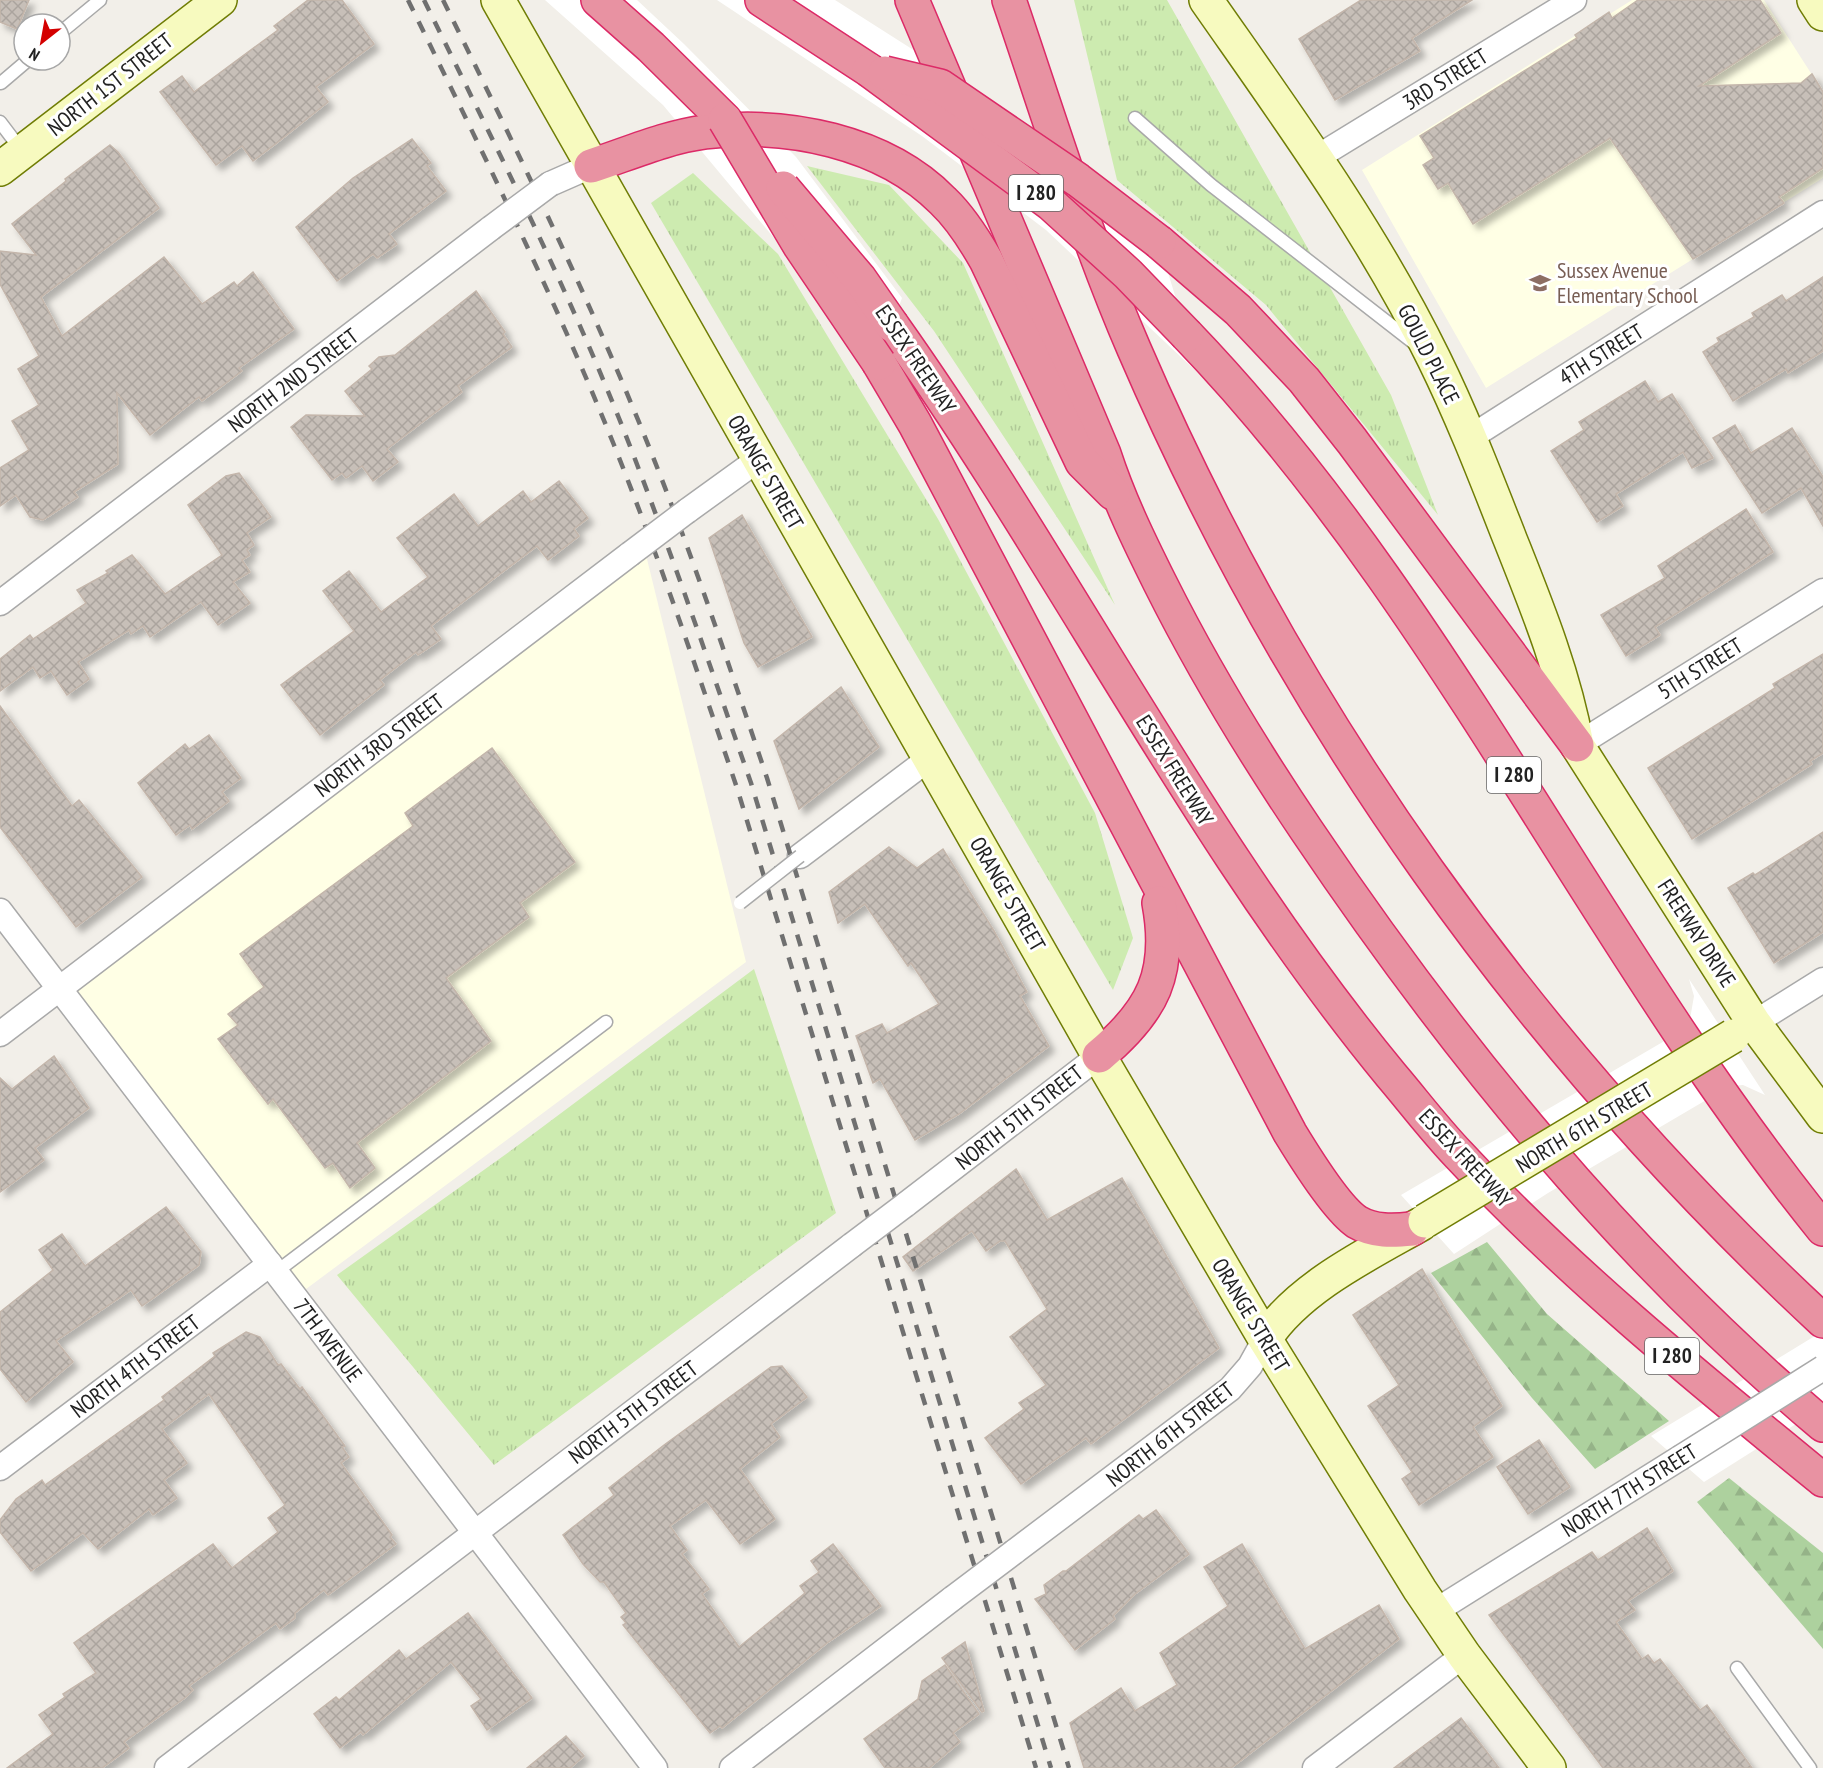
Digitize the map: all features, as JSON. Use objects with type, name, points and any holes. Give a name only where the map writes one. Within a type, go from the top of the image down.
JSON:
[{"type":"highway","name":"ESSEX FREEWAY","points":[[598,0],[651,47],[725,120],[860,279],[1005,495],[1197,806],[1272,917],[1378,1059],[1458,1154],[1552,1248],[1698,1379],[1823,1480]]},
{"type":"highway","name":"I 280","points":[[762,0],[869,70],[1051,204],[1128,274],[1268,423],[1361,546],[1503,758],[1697,1059],[1758,1146],[1823,1229]]},
{"type":"highway","points":[[912,0],[1104,454],[1118,498],[1180,621],[1259,759],[1359,908],[1432,1009],[1527,1126],[1596,1204],[1707,1319],[1823,1425]]},
{"type":"highway","points":[[1009,0],[1097,256],[1134,350],[1177,443],[1247,583],[1327,719],[1419,860],[1508,980],[1574,1062],[1632,1130],[1698,1199],[1823,1321]]},
{"type":"highway","points":[[869,70],[940,86],[1078,180],[1159,242],[1238,310],[1304,380],[1352,441],[1577,745]]},
{"type":"highway","points":[[725,120],[800,246],[879,363],[915,424],[1266,1093],[1319,1177],[1355,1221],[1386,1231],[1418,1225]]},
{"type":"highway","points":[[591,166],[685,136],[724,131],[766,130],[809,136],[850,146],[910,173],[943,200],[967,229],[986,260],[1082,462],[1118,498]]},
{"type":"highway","points":[[1099,1056],[1136,1021],[1147,1006],[1160,975],[1164,939],[1158,900],[1149,869]]},
{"type":"main road","name":"NORTH 1ST STREET","points":[[11,160],[220,0]]},
{"type":"main road","name":"ORANGE STREET","points":[[498,0],[1099,1056],[1265,1339],[1434,1612],[1549,1768]]},
{"type":"main road","name":"GOULD PLACE","points":[[1206,0],[1316,158],[1408,310],[1434,358],[1471,437],[1550,641],[1567,694],[1577,745]]},
{"type":"main road","points":[[1814,0],[1823,14]]},
{"type":"main road","name":"FREEWAY DRIVE","points":[[1577,745],[1744,1030],[1823,1116]]},
{"type":"main road","name":"NORTH 6TH STREET","points":[[1265,1339],[1283,1315],[1304,1295],[1744,1030]]},
{"type":"street","name":"3RD STREET","points":[[1316,158],[1574,0]]},
{"type":"street","name":"NORTH 2ND STREET","points":[[0,603],[550,184],[591,166]]},
{"type":"street","name":"4TH STREET","points":[[1471,437],[1823,213]]},
{"type":"street","name":"NORTH 3RD STREET","points":[[0,1034],[630,554],[759,459]]},
{"type":"street","name":"5TH STREET","points":[[1577,745],[1823,591]]},
{"type":"street","points":[[800,856],[930,758]]},
{"type":"street","name":"7TH AVENUE","points":[[0,911],[656,1768]]},
{"type":"street","name":"NORTH 6TH STREET","points":[[1744,1030],[1823,980]]},
{"type":"street","name":"NORTH 5TH STREET","points":[[166,1768],[1099,1056]]},
{"type":"street","name":"NORTH 4TH STREET","points":[[0,1468],[273,1268]]},
{"type":"street","name":"NORTH 6TH STREET","points":[[732,1768],[1230,1389],[1250,1366],[1265,1339]]},
{"type":"street","name":"NORTH 7TH STREET","points":[[1434,1612],[1823,1368]]},
{"type":"street","points":[[1315,1768],[1464,1655]]},
{"type":"lane","points":[[72,23],[100,0]]},
{"type":"lane","points":[[1,83],[14,72]]},
{"type":"lane","points":[[1135,118],[1211,185],[1434,358]]},
{"type":"lane","points":[[0,122],[11,160]]},
{"type":"lane","points":[[740,903],[800,856]]},
{"type":"lane","points":[[273,1268],[606,1022]]},
{"type":"lane","points":[[1737,1668],[1810,1768]]},
{"type":"shaded area","name":"Sussex Avenue Elementary School","points":[[1632,0],[1764,0],[1823,92],[1823,178],[1486,388],[1362,170]]},
{"type":"shaded area","points":[[646,555],[746,962],[302,1292],[71,993]]},
{"type":"green space","points":[[1074,0],[1167,0],[1391,395],[1438,515],[1266,305],[1117,180]]},
{"type":"green space","points":[[807,166],[889,185],[963,263],[1115,605],[934,331]]},
{"type":"green space","points":[[693,173],[778,254],[938,519],[1095,813],[1133,938],[1113,990],[651,203]]},
{"type":"green space","points":[[754,969],[836,1213],[494,1465],[337,1275],[513,1149]]},
{"type":"green space","points":[[1487,1242],[1547,1314],[1669,1421],[1595,1469],[1532,1398],[1431,1273]]},
{"type":"green space","points":[[1729,1478],[1823,1553],[1823,1649],[1697,1502]]},
{"type":"pier","points":[[545,0],[637,0],[684,44],[796,157],[902,298],[892,325],[825,299],[663,105]]},
{"type":"pier","points":[[717,0],[835,0],[1003,107],[1151,217],[1199,374],[1046,230],[922,136]]},
{"type":"pier","points":[[1689,979],[1765,1095],[1743,1085],[1730,1086],[1548,1193],[1454,1254],[1401,1195],[1673,1036],[1690,1019],[1694,996]]},
{"type":"pier","points":[[1823,1331],[1823,1407],[1704,1482],[1651,1436]]},
{"type":"building","points":[[0,0],[29,0],[24,12],[12,12],[12,27],[0,22]]},
{"type":"building","points":[[308,0],[342,0],[374,44],[316,87],[328,102],[278,142],[253,161],[242,146],[216,165],[160,92],[182,76],[194,92],[278,30],[274,26]]},
{"type":"building","points":[[1361,0],[1472,0],[1412,38],[1420,51],[1335,100],[1299,39]]},
{"type":"building","points":[[1638,0],[1760,0],[1781,33],[1699,86],[1801,83],[1812,74],[1823,92],[1823,168],[1779,197],[1784,203],[1693,259],[1610,138],[1473,224],[1448,183],[1438,189],[1423,165],[1434,158],[1420,136],[1577,38],[1575,35],[1609,12],[1612,18]]},
{"type":"building","points":[[412,139],[431,163],[427,166],[446,191],[389,234],[397,244],[377,258],[373,254],[337,281],[296,227],[353,178]]},
{"type":"building","points":[[110,145],[118,152],[159,208],[41,297],[62,336],[164,257],[202,304],[234,282],[237,286],[253,272],[294,329],[239,368],[242,371],[202,401],[199,397],[150,435],[117,393],[118,464],[74,492],[78,497],[43,520],[30,517],[16,495],[0,506],[0,468],[29,450],[12,421],[39,405],[18,369],[39,356],[0,284],[0,251],[36,255],[12,224]]},
{"type":"building","points":[[1823,277],[1823,351],[1788,373],[1786,369],[1733,401],[1703,352],[1719,342],[1717,338],[1754,317],[1752,313],[1782,295],[1786,301]]},
{"type":"building","points":[[476,291],[505,332],[503,334],[512,347],[458,386],[462,392],[387,449],[398,462],[373,481],[362,466],[346,478],[342,473],[332,480],[291,427],[306,415],[365,416],[345,391],[372,369],[369,366],[379,357],[395,355]]},
{"type":"building","points":[[1645,381],[1658,402],[1672,394],[1713,458],[1692,468],[1683,452],[1616,494],[1623,506],[1597,522],[1551,451],[1584,430],[1579,422]]},
{"type":"building","points":[[1735,425],[1751,453],[1792,428],[1823,477],[1823,526],[1801,488],[1762,513],[1713,438]]},
{"type":"building","points":[[239,473],[271,517],[247,533],[254,545],[247,550],[250,555],[242,560],[250,572],[233,582],[250,603],[218,625],[201,602],[150,637],[143,626],[131,634],[129,630],[78,662],[89,679],[67,695],[51,671],[40,678],[33,667],[0,691],[0,659],[30,635],[33,639],[86,603],[77,590],[108,573],[106,571],[132,555],[165,594],[222,555],[188,505],[226,476]]},
{"type":"building","points":[[559,481],[588,518],[574,529],[579,536],[548,560],[537,546],[431,626],[441,639],[418,655],[416,652],[380,680],[384,685],[320,735],[281,685],[354,631],[323,591],[349,571],[381,612],[428,577],[397,538],[454,494],[478,526],[523,491],[531,502]]},
{"type":"building","points":[[1746,509],[1773,552],[1655,627],[1660,635],[1626,656],[1601,615],[1665,578],[1658,566]]},
{"type":"building","points":[[742,515],[812,637],[758,667],[744,643],[709,538]]},
{"type":"building","points":[[1823,654],[1823,753],[1810,761],[1812,764],[1692,839],[1648,768],[1775,688],[1773,684]]},
{"type":"building","points":[[841,687],[879,747],[799,809],[774,741]]},
{"type":"building","points":[[0,706],[72,806],[79,800],[142,877],[76,927],[0,827]]},
{"type":"building","points":[[209,735],[241,778],[222,792],[229,801],[192,829],[190,825],[176,835],[138,783],[185,744],[189,749]]},
{"type":"building","points":[[492,748],[575,862],[520,903],[529,917],[446,978],[491,1041],[357,1143],[375,1168],[350,1188],[333,1163],[325,1168],[273,1099],[268,1104],[218,1039],[238,1025],[228,1014],[264,987],[240,954],[413,826],[405,813]]},
{"type":"building","points":[[1823,832],[1823,932],[1774,963],[1728,888],[1753,873],[1755,875]]},
{"type":"building","points":[[889,847],[917,868],[943,849],[994,931],[1027,992],[1020,996],[1049,1046],[959,1114],[915,1140],[880,1079],[873,1083],[856,1036],[882,1024],[887,1033],[939,1004],[911,963],[908,966],[865,904],[838,923],[829,892]]},
{"type":"building","points":[[54,1056],[89,1108],[35,1148],[44,1160],[0,1192],[0,1078],[12,1089]]},
{"type":"building","points":[[1016,1169],[1047,1220],[1122,1178],[1219,1348],[1091,1444],[1086,1438],[1021,1484],[985,1438],[1024,1409],[1019,1403],[1046,1385],[1010,1337],[1047,1309],[1005,1241],[1000,1241],[986,1251],[972,1231],[913,1271],[903,1257]]},
{"type":"building","points":[[166,1207],[201,1252],[199,1265],[142,1306],[131,1290],[56,1341],[73,1362],[26,1402],[0,1369],[0,1312],[53,1270],[39,1250],[62,1234],[85,1266]]},
{"type":"building","points":[[1422,1269],[1502,1406],[1473,1427],[1493,1457],[1419,1505],[1402,1479],[1412,1472],[1368,1406],[1399,1385],[1353,1315]]},
{"type":"building","points":[[246,1332],[260,1337],[278,1365],[281,1364],[300,1389],[302,1387],[345,1446],[342,1447],[349,1457],[341,1463],[396,1544],[328,1595],[324,1590],[295,1613],[295,1618],[280,1629],[276,1623],[189,1686],[193,1690],[186,1697],[124,1742],[129,1748],[102,1768],[7,1768],[53,1734],[39,1715],[65,1697],[63,1694],[96,1673],[74,1643],[213,1544],[232,1568],[278,1532],[268,1518],[285,1505],[209,1394],[162,1429],[187,1463],[164,1480],[177,1498],[153,1515],[149,1509],[98,1549],[83,1533],[31,1571],[0,1532],[0,1520],[16,1499],[42,1480],[45,1485],[164,1400],[162,1397],[215,1356],[213,1353]]},
{"type":"building","points":[[782,1366],[807,1397],[771,1424],[780,1437],[740,1469],[775,1519],[740,1544],[706,1500],[670,1526],[687,1550],[682,1554],[709,1589],[702,1594],[739,1647],[805,1593],[800,1586],[819,1572],[811,1561],[833,1544],[881,1606],[827,1643],[722,1728],[720,1726],[710,1733],[623,1625],[626,1623],[621,1617],[626,1613],[604,1582],[600,1582],[583,1564],[563,1535],[614,1495],[609,1488],[664,1445],[771,1367]]},
{"type":"building","points":[[1539,1440],[1570,1487],[1528,1514],[1497,1467]]},
{"type":"building","points":[[1156,1510],[1189,1554],[1135,1594],[1113,1616],[1115,1619],[1075,1650],[1035,1599],[1046,1594],[1044,1585],[1139,1515],[1143,1519]]},
{"type":"building","points":[[1647,1528],[1673,1571],[1628,1601],[1635,1610],[1616,1622],[1642,1659],[1648,1655],[1654,1663],[1660,1659],[1700,1710],[1707,1705],[1752,1768],[1603,1768],[1489,1615],[1592,1552],[1598,1560]]},
{"type":"building","points":[[1242,1544],[1305,1649],[1379,1605],[1399,1639],[1231,1768],[1084,1768],[1070,1723],[1121,1688],[1135,1711],[1177,1685],[1160,1653],[1228,1606],[1204,1567]]},
{"type":"building","points":[[468,1613],[532,1698],[487,1730],[471,1706],[481,1699],[451,1662],[363,1735],[361,1732],[340,1748],[314,1714],[336,1697],[339,1700],[399,1650],[406,1659]]},
{"type":"building","points":[[965,1642],[984,1711],[982,1712],[942,1658]]},
{"type":"building","points":[[945,1665],[979,1714],[953,1733],[960,1742],[929,1768],[885,1768],[864,1739],[918,1699],[922,1681]]},
{"type":"building","points":[[1461,1718],[1499,1768],[1394,1768]]},
{"type":"building","points":[[566,1736],[584,1756],[570,1768],[527,1768]]},
{"type":"railway","points":[[408,0],[515,221],[591,389],[647,530],[678,616],[737,788],[1036,1768]]},
{"type":"railway","points":[[424,0],[581,329],[628,441],[691,612],[751,783],[1051,1768]]},
{"type":"railway","points":[[443,0],[596,322],[660,475],[708,604],[767,778],[1069,1768]]},
{"type":"place","name":"Sussex Avenue Elementary School","points":[[1540,283]]}]
